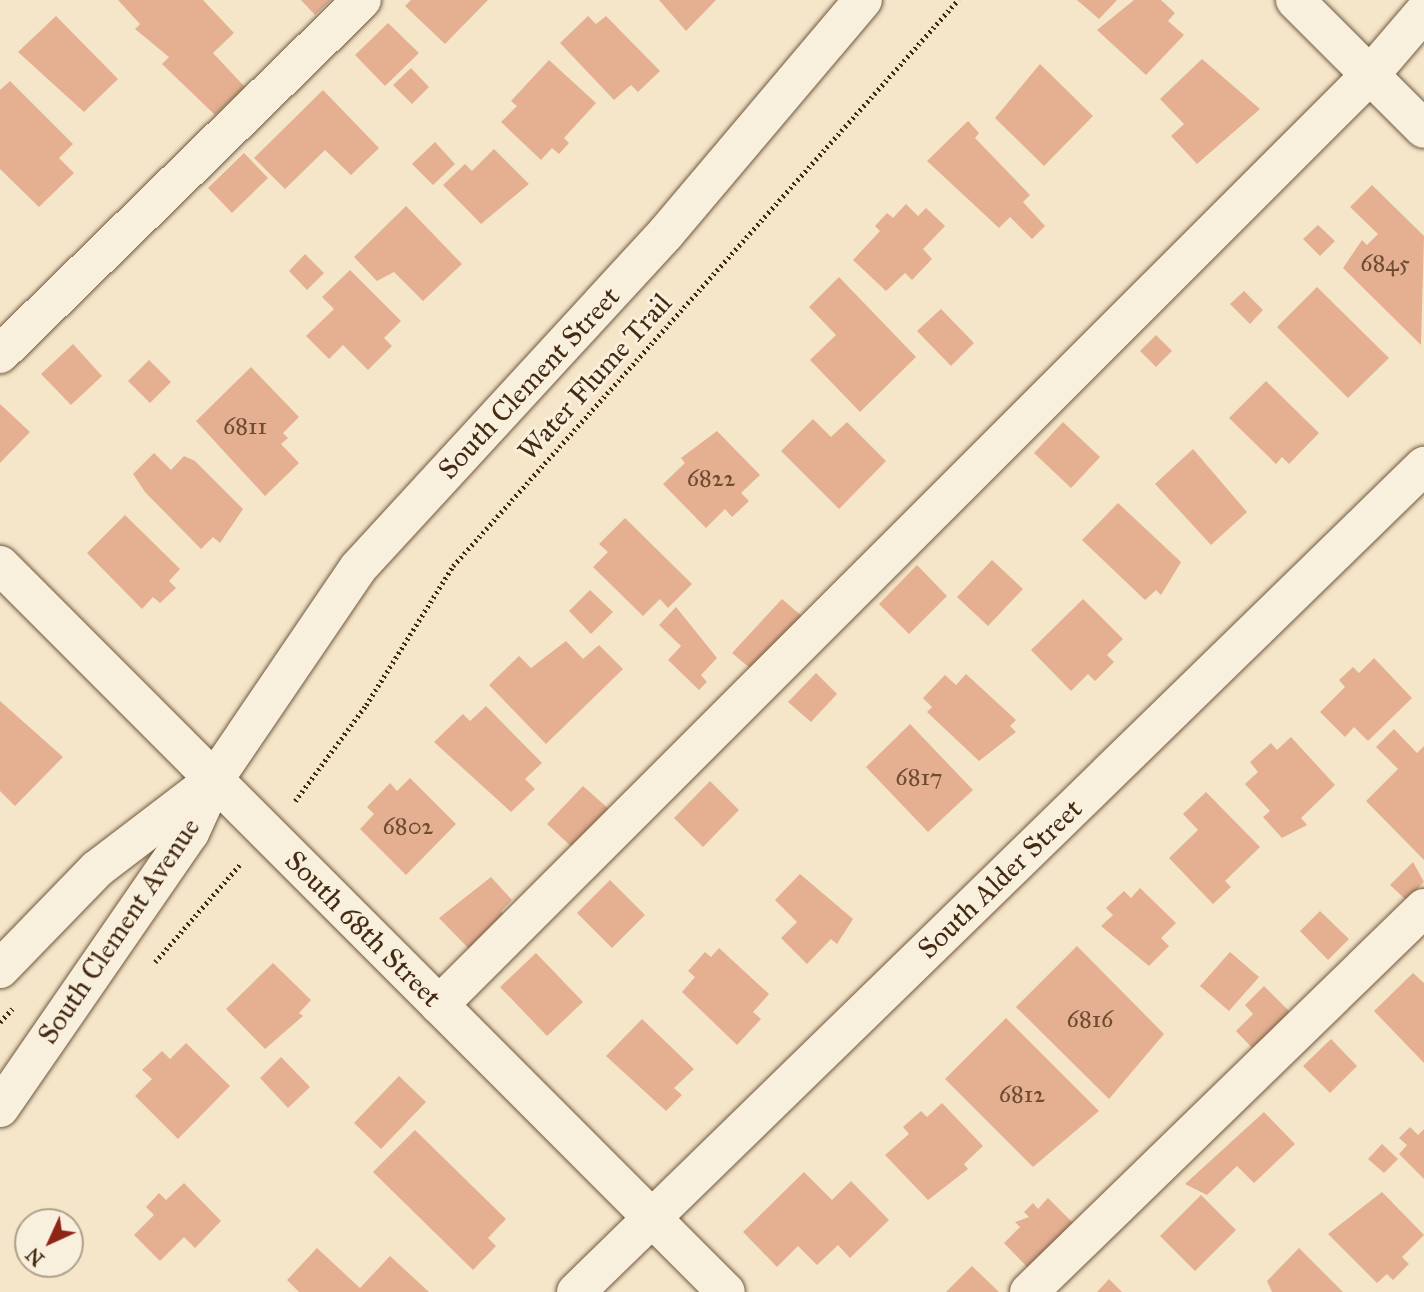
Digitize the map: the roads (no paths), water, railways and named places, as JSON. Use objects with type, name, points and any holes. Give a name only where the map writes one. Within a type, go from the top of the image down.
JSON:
[{"type":"street","points":[[0,354],[362,0]]},
{"type":"street","name":"South Clement Street","points":[[214,780],[358,568],[666,233],[863,0]]},
{"type":"street","points":[[1295,0],[1424,130]]},
{"type":"street","points":[[439,1005],[1370,75],[1424,12]]},
{"type":"street","name":"South Alder Street","points":[[576,1292],[1424,466]]},
{"type":"street","name":"South 68th Street","points":[[0,565],[726,1292]]},
{"type":"street","name":"South Clement Avenue","points":[[0,969],[97,869],[214,780]]},
{"type":"street","name":"South Clement Avenue","points":[[0,1108],[190,833],[214,780]]},
{"type":"street","points":[[1029,1292],[1424,908]]}]
